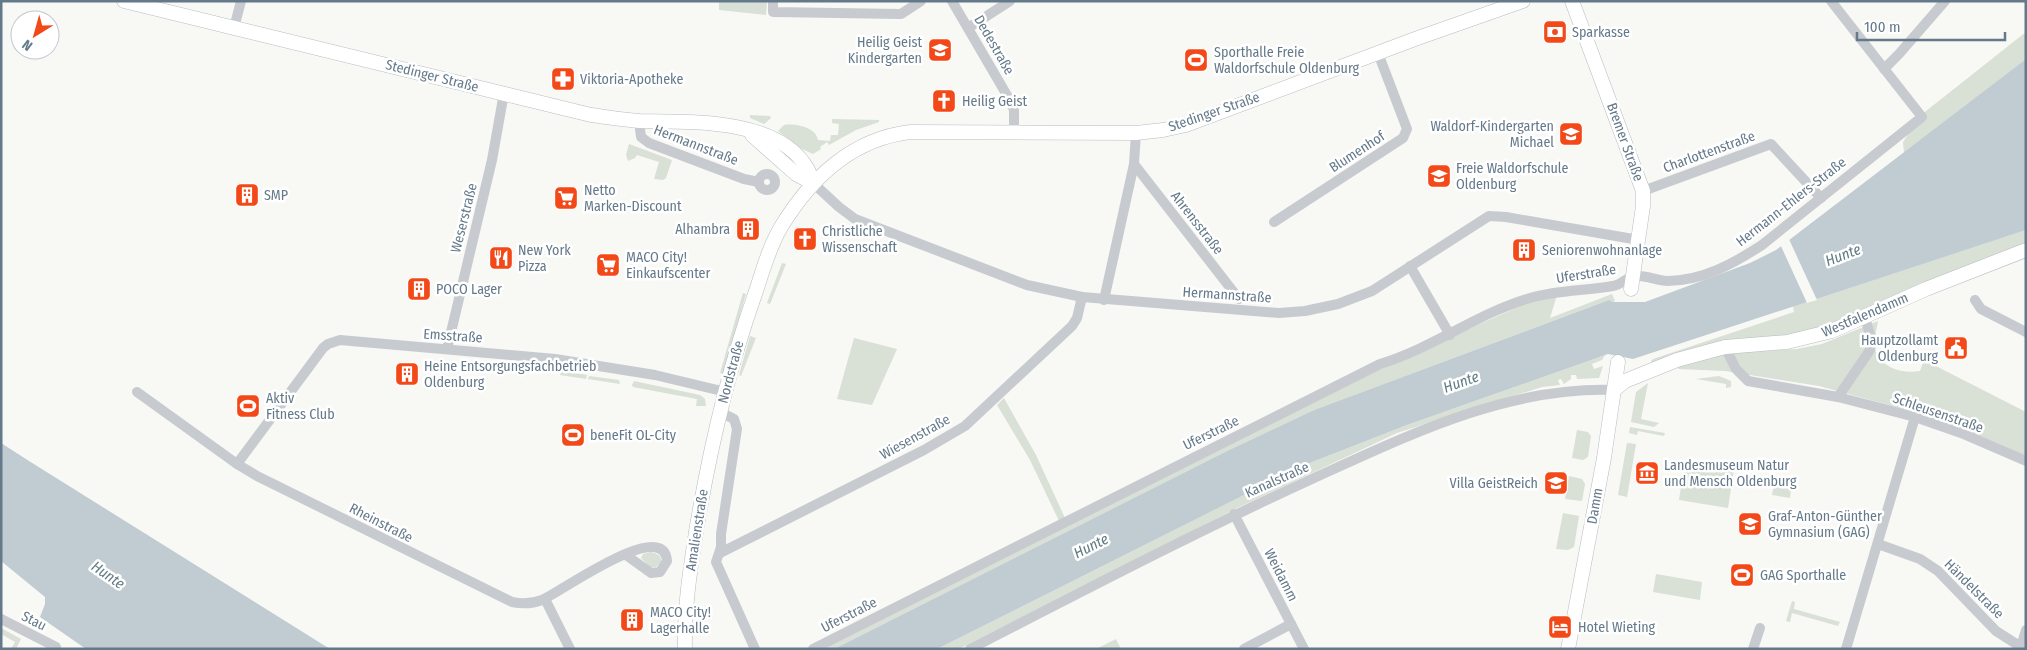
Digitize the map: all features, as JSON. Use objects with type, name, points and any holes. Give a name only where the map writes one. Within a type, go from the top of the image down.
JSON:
[{"type":"street","name":"Stedinger Straße","points":[[124,1],[590,115],[639,121],[709,122],[743,129],[796,174],[813,183],[832,164],[843,157],[893,135],[924,131],[1136,133],[1186,125],[1523,1]]},
{"type":"street","points":[[234,28],[241,1]]},
{"type":"street","points":[[773,1],[773,12],[902,14],[921,1]]},
{"type":"street","name":"Dedestraße","points":[[952,1],[1013,106],[1014,132]]},
{"type":"street","points":[[968,28],[1010,1]]},
{"type":"street","name":"Bremer Straße","points":[[1572,1],[1643,191],[1632,283]]},
{"type":"street","points":[[1831,1],[1884,69],[1945,1]]},
{"type":"street","name":"Blumenhof","points":[[1274,222],[1403,138],[1407,129],[1378,53]]},
{"type":"street","name":"Hermann-Ehlers-Straße","points":[[1632,283],[1680,281],[1736,262],[1762,244],[1922,117],[1884,69]]},
{"type":"street","name":"Weserstraße","points":[[447,349],[492,160],[504,93]]},
{"type":"street","name":"Hermannstraße","points":[[639,121],[641,136],[649,143],[744,179],[759,182]]},
{"type":"street","points":[[1104,300],[1134,164],[1136,133]]},
{"type":"street","name":"Charlottenstraße","points":[[1643,191],[1771,144],[1821,198]]},
{"type":"street","name":"Ahrensstraße","points":[[1134,164],[1239,299]]},
{"type":"street","name":"Hermannstraße","points":[[813,183],[838,207],[855,219],[1027,285],[1104,300],[1247,311],[1305,311],[1338,304],[1372,291],[1489,216],[1506,217],[1638,240]]},
{"type":"street","name":"Nordstraße","points":[[755,649],[717,568],[716,562],[720,553],[737,429],[734,419],[720,412],[742,329],[771,248],[790,214],[813,183]]},
{"type":"street","name":"Westfalendamm","points":[[1614,390],[1626,381],[1655,368],[1725,347],[1802,339],[1832,331],[1865,318],[1926,289],[2026,250]]},
{"type":"street","points":[[1410,266],[1450,335]]},
{"type":"street","name":"Uferstraße","points":[[813,649],[1380,364],[1450,335],[1505,308],[1557,292],[1632,283]]},
{"type":"street","name":"Wiesenstraße","points":[[720,553],[924,450],[965,426],[1072,326],[1077,318],[1082,297]]},
{"type":"street","points":[[1975,300],[1981,308],[2026,332]]},
{"type":"street","points":[[1838,397],[1870,350],[1872,341],[1865,318]]},
{"type":"street","name":"Emsstraße","points":[[237,464],[328,344],[340,340],[598,365],[683,381],[726,392]]},
{"type":"street","name":"Schleusenstraße","points":[[1725,347],[1736,369],[1748,381],[1838,397],[1915,417],[1960,432],[2026,461]]},
{"type":"street","name":"Damm","points":[[1568,649],[1618,362]]},
{"type":"street","name":"Kanalstraße","points":[[970,649],[1234,514],[1431,425],[1549,394],[1614,390]]},
{"type":"street","name":"Rheinstraße","points":[[137,392],[237,464],[504,599],[527,604],[545,599],[599,566],[626,555]]},
{"type":"street","name":"Amalienstraße","points":[[685,649],[687,592],[701,500],[720,412]]},
{"type":"street","points":[[1846,649],[1915,417]]},
{"type":"street","name":"Weidamm","points":[[1234,514],[1304,649]]},
{"type":"street","name":"Händelstraße","points":[[1878,544],[1920,559],[1938,571],[1996,631],[2022,648]]},
{"type":"street","points":[[545,599],[570,649]]},
{"type":"street","name":"Stau","points":[[1,619],[55,648]]},
{"type":"street","points":[[1244,649],[1291,624]]},
{"type":"street","points":[[1753,649],[1760,628]]},
{"type":"street","points":[[2022,648],[2026,630]]},
{"type":"shaded area","points":[[719,1],[767,1],[766,15],[719,10]]},
{"type":"shaded area","points":[[2026,32],[2026,59],[1904,153],[1903,142],[1921,115]]},
{"type":"shaded area","points":[[750,115],[770,116],[771,118],[764,124],[750,118]]},
{"type":"shaded area","points":[[832,119],[879,120],[879,122],[856,130],[829,145],[827,142],[813,154],[802,149],[778,131],[784,125],[799,125],[813,132],[818,140],[830,141],[831,135],[838,135],[839,124],[832,123]]},
{"type":"shaded area","points":[[629,144],[672,160],[666,178],[663,180],[654,179],[659,162],[637,155],[628,161],[626,155]]},
{"type":"shaded area","points":[[2026,230],[2026,244],[1820,329],[1653,365],[1651,361],[1794,312],[1793,306],[1818,297]]},
{"type":"shaded area","points":[[782,263],[786,264],[770,304],[767,303]]},
{"type":"shaded area","points":[[743,293],[746,294],[723,374],[720,373]]},
{"type":"shaded area","points":[[1612,294],[1615,301],[1612,303],[1609,300],[1314,410],[1227,451],[834,649],[817,649],[1382,367],[1536,299],[1557,295],[1550,318]]},
{"type":"shaded area","points":[[1878,321],[1875,349],[1878,356],[1887,365],[1906,372],[1913,372],[1920,371],[1924,360],[2026,412],[2026,457],[1907,410],[1819,386],[1725,371],[1678,369],[1678,365],[1712,356],[1741,352],[1797,349],[1822,344]]},
{"type":"shaded area","points":[[750,336],[756,338],[741,376],[739,375]]},
{"type":"shaded area","points":[[854,338],[897,349],[872,405],[837,399]]},
{"type":"shaded area","points":[[1605,355],[1602,360],[1592,364],[1594,369],[1603,366],[1599,378],[1577,379],[1576,375],[1571,375],[1571,379],[1564,384],[1561,379],[1558,380],[1560,385],[1542,387],[1397,433],[1233,510],[959,649],[937,649],[1302,466],[1407,425]]},
{"type":"shaded area","points":[[564,371],[587,375],[586,379],[560,375]]},
{"type":"shaded area","points":[[589,376],[619,380],[620,384],[588,379]]},
{"type":"shaded area","points":[[1719,376],[1731,381],[1731,387],[1726,388],[1726,384],[1696,379]]},
{"type":"shaded area","points":[[634,381],[700,395],[705,399],[706,406],[696,406],[697,399],[633,387]]},
{"type":"shaded area","points":[[1648,383],[1641,419],[1659,423],[1654,427],[1631,422],[1636,392]]},
{"type":"shaded area","points":[[1004,398],[1036,455],[1065,518],[1059,521],[1030,460],[997,405]]},
{"type":"shaded area","points":[[1630,427],[1665,433],[1664,436],[1638,431],[1637,435],[1629,433]]},
{"type":"shaded area","points":[[1577,430],[1588,432],[1591,436],[1588,457],[1583,460],[1572,458]]},
{"type":"shaded area","points":[[1627,443],[1636,444],[1627,497],[1618,495]]},
{"type":"shaded area","points":[[1685,461],[1734,469],[1728,508],[1679,500]]},
{"type":"shaded area","points":[[1569,476],[1582,479],[1585,484],[1582,501],[1565,499]]},
{"type":"shaded area","points":[[1775,478],[1792,481],[1790,498],[1772,495]]},
{"type":"shaded area","points":[[1563,513],[1579,516],[1574,547],[1568,550],[1556,549]]},
{"type":"shaded area","points":[[651,552],[661,558],[661,562],[656,567],[650,567],[641,558],[643,554]]},
{"type":"shaded area","points":[[1656,574],[1702,582],[1700,600],[1653,592]]},
{"type":"shaded area","points":[[1792,601],[1795,602],[1794,609],[1840,622],[1838,626],[1792,613],[1790,622],[1786,621]]},
{"type":"shaded area","points":[[1,628],[21,639],[16,649],[11,649],[15,642],[1,634]]},
{"type":"shaded area","points":[[1116,639],[1121,649],[1096,649]]},
{"type":"water","name":"Hunte","points":[[2026,59],[2026,230],[1633,359],[1608,354],[1407,425],[1302,466],[937,649],[834,649],[1227,451],[1314,410],[1609,300],[1612,302],[1645,302],[1750,263],[1776,250]]},
{"type":"water","name":"Hunte","points":[[1,443],[330,649],[86,649],[40,617],[45,604],[45,597],[1,561]]},
{"type":"pier","points":[[1788,237],[1817,300],[1807,303],[1780,244]]},
{"type":"place","name":"Sparkasse","points":[[1555,32]]},
{"type":"place","name":"Heilig Geist Kindergarten","points":[[940,50]]},
{"type":"place","name":"Sporthalle Freie Waldorfschule Oldenburg","points":[[1196,60]]},
{"type":"place","name":"Viktoria-Apotheke","points":[[563,79]]},
{"type":"place","name":"Heilig Geist","points":[[944,101]]},
{"type":"place","name":"Waldorf-Kindergarten Michael","points":[[1571,134]]},
{"type":"place","name":"Freie Waldorfschule Oldenburg","points":[[1439,176]]},
{"type":"place","name":"SMP","points":[[247,195]]},
{"type":"place","name":"Netto Marken-Discount","points":[[566,198]]},
{"type":"place","name":"Alhambra","points":[[748,229]]},
{"type":"place","name":"Christliche Wissenschaft","points":[[805,239]]},
{"type":"place","name":"Seniorenwohnanlage","points":[[1524,250]]},
{"type":"place","name":"New York Pizza","points":[[501,258]]},
{"type":"place","name":"MACO City! Einkaufscenter","points":[[608,265]]},
{"type":"place","name":"POCO Lager","points":[[419,289]]},
{"type":"place","name":"Hauptzollamt Oldenburg","points":[[1956,348]]},
{"type":"place","name":"Heine Entsorgungsfachbetrieb Oldenburg","points":[[407,374]]},
{"type":"place","name":"Aktiv Fitness Club","points":[[248,406]]},
{"type":"place","name":"beneFit OL-City","points":[[573,435]]},
{"type":"place","name":"Landesmuseum Natur und Mensch Oldenburg","points":[[1647,473]]},
{"type":"place","name":"Villa GeistReich","points":[[1556,483]]},
{"type":"place","name":"Graf-Anton-Günther Gymnasium (GAG)","points":[[1750,524]]},
{"type":"place","name":"GAG Sporthalle","points":[[1742,575]]},
{"type":"place","name":"MACO City! Lagerhalle","points":[[632,620]]},
{"type":"place","name":"Hotel Wieting","points":[[1560,627]]}]
